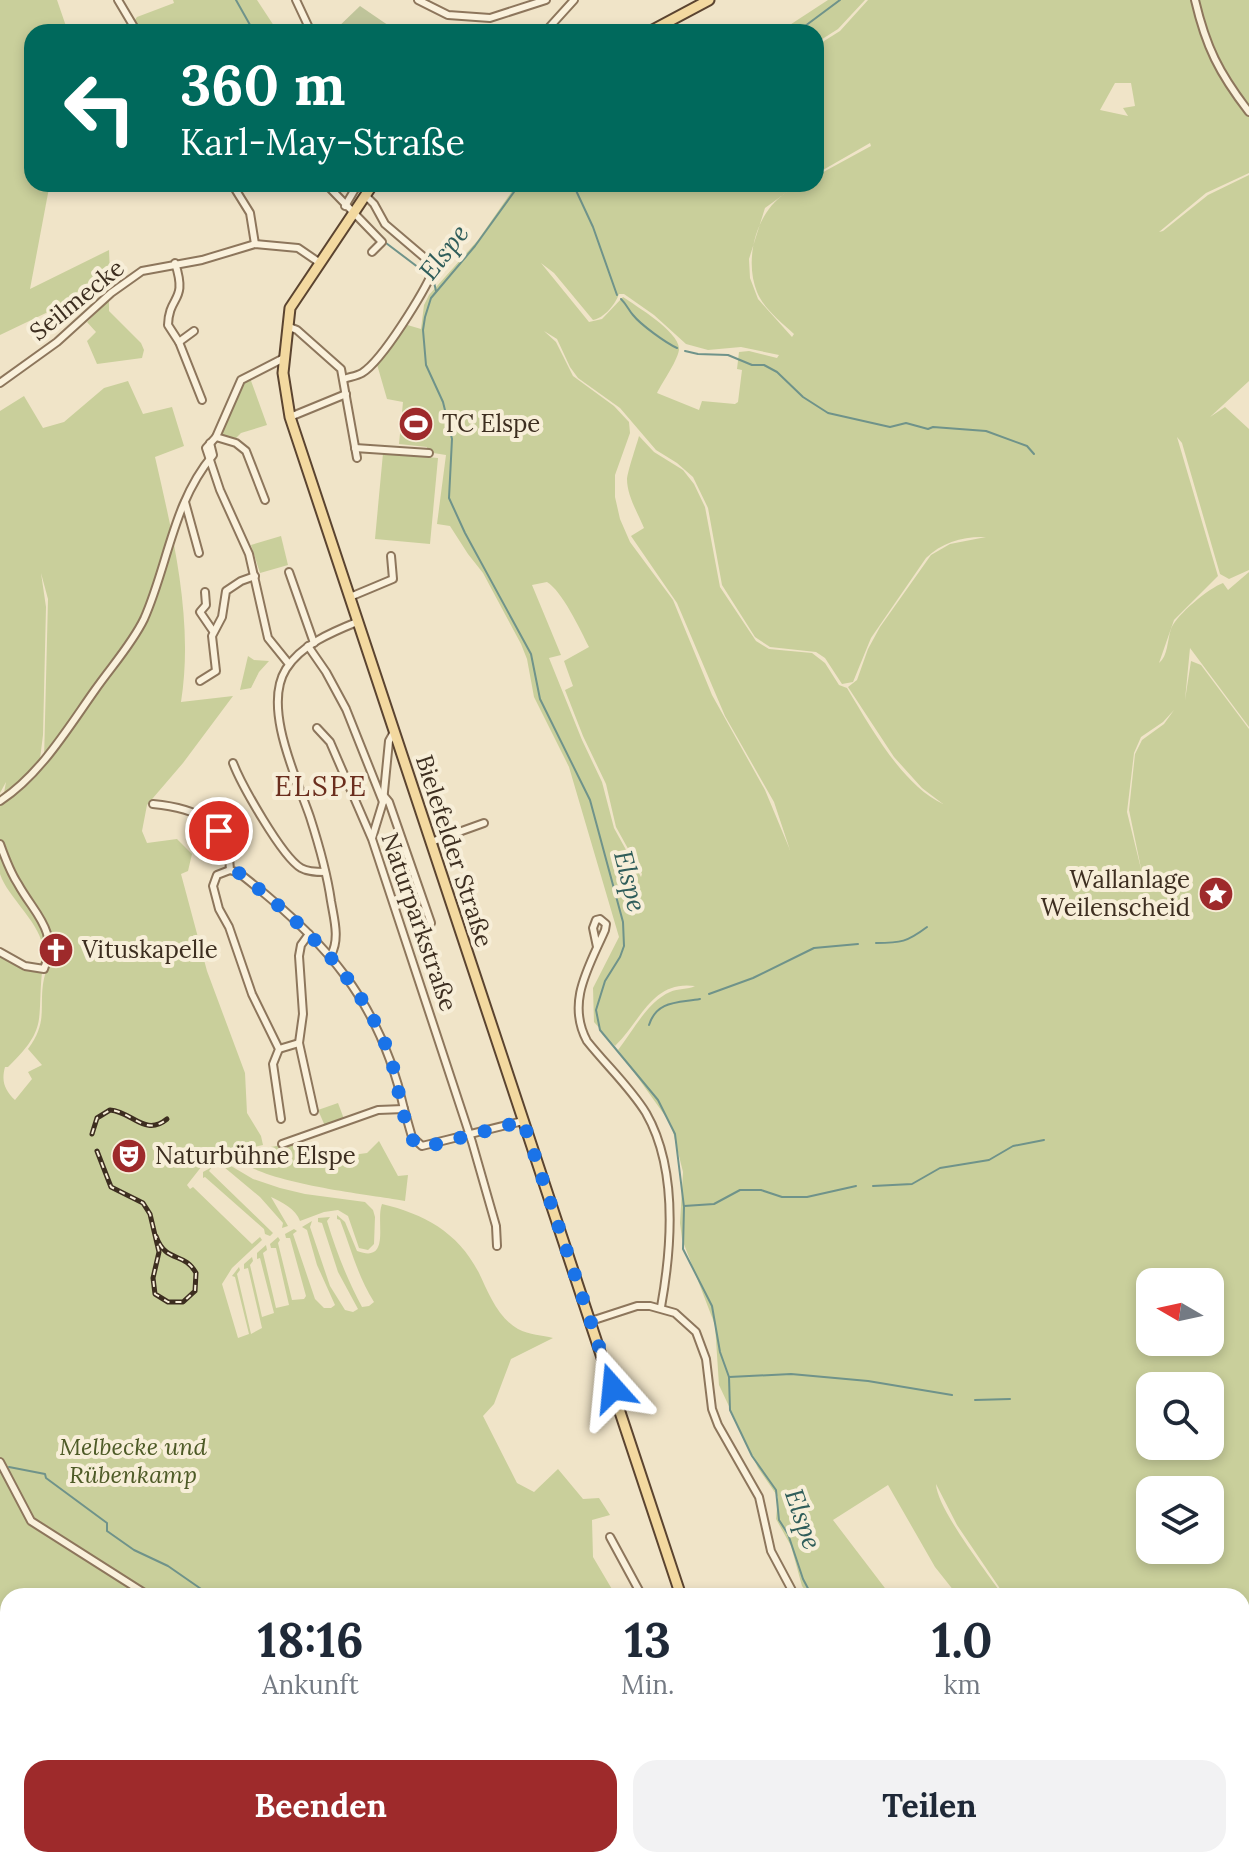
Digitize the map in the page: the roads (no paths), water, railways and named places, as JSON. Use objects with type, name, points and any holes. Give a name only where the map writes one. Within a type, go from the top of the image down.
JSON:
[{"type":"main road","points":[[664,24],[709,0]]},
{"type":"main road","name":"Bielefelder Straße","points":[[367,192],[349,210],[320,263],[296,298],[287,326],[284,358],[285,392],[290,417],[678,1588]]},
{"type":"street","points":[[118,0],[132,24]]},
{"type":"street","points":[[294,0],[307,24]]},
{"type":"street","points":[[418,0],[448,15],[490,18],[546,0]]},
{"type":"street","points":[[436,8],[440,0]]},
{"type":"street","points":[[552,24],[574,0]]},
{"type":"street","points":[[1195,0],[1204,36],[1218,68],[1249,112]]},
{"type":"street","points":[[237,192],[250,213],[255,244]]},
{"type":"street","points":[[333,192],[382,242],[372,252]]},
{"type":"street","name":"Bielefelder Straße","points":[[349,210],[355,192]]},
{"type":"street","points":[[344,379],[364,371],[397,331],[428,282],[434,266],[388,227],[365,195]]},
{"type":"street","name":"Seilmecke","points":[[0,383],[57,342],[111,293],[142,271],[202,260],[255,244],[298,248],[320,263]]},
{"type":"street","points":[[175,263],[181,283],[180,292],[171,307],[168,325],[179,342],[202,400]]},
{"type":"street","points":[[287,326],[297,330],[339,366],[344,379],[357,458]]},
{"type":"street","points":[[179,342],[194,331]]},
{"type":"street","points":[[284,358],[241,380],[213,440],[206,448],[220,490],[249,554],[268,638],[289,664]]},
{"type":"street","points":[[290,417],[346,394]]},
{"type":"street","points":[[213,440],[236,443],[246,451],[265,500]]},
{"type":"street","points":[[355,448],[429,453]]},
{"type":"street","points":[[0,801],[28,778],[75,721],[143,621],[173,530],[209,459]]},
{"type":"street","points":[[185,502],[199,553]]},
{"type":"street","points":[[350,597],[393,579],[391,556]]},
{"type":"street","points":[[289,572],[311,644],[346,709],[383,799],[389,802],[431,923]]},
{"type":"street","points":[[200,681],[216,671],[213,631],[222,617],[226,591],[255,576]]},
{"type":"street","points":[[200,612],[206,605],[205,592]]},
{"type":"street","points":[[191,610],[200,612],[213,631]]},
{"type":"street","points":[[331,955],[336,937],[325,872],[287,754],[280,717],[279,687],[289,664],[311,644],[357,622]]},
{"type":"street","name":"Naturparkstraße","points":[[317,728],[336,754],[372,839],[470,1135],[496,1226],[497,1246]]},
{"type":"street","points":[[372,839],[383,799],[389,741],[394,732]]},
{"type":"street","points":[[233,763],[242,788],[295,863],[309,871],[325,872]]},
{"type":"street","points":[[153,804],[187,808],[202,815],[219,831],[230,870]]},
{"type":"street","points":[[431,842],[484,823]]},
{"type":"street","points":[[0,844],[18,885],[45,925],[50,944],[44,969],[25,966],[0,952]]},
{"type":"street","points":[[281,1119],[273,1064],[279,1049],[252,994],[229,927],[219,909],[214,879],[230,870],[239,873],[284,909],[331,955],[347,976],[384,1043],[412,1137],[419,1145],[433,1145],[523,1121]]},
{"type":"street","points":[[309,934],[301,945],[299,956],[303,1014],[299,1043],[314,1111]]},
{"type":"street","points":[[597,947],[578,999],[580,1029],[645,1112],[659,1140],[666,1173],[668,1216],[666,1278],[661,1307]]},
{"type":"street","points":[[279,1049],[299,1043]]},
{"type":"street","points":[[282,1144],[373,1111],[404,1109]]},
{"type":"street","points":[[591,1321],[637,1306],[661,1307],[686,1320],[702,1343],[715,1417],[759,1497],[771,1551],[791,1588]]},
{"type":"street","points":[[0,1462],[31,1521],[136,1588]]},
{"type":"street","points":[[610,1537],[638,1588]]},
{"type":"waterway","points":[[236,0],[250,24]]},
{"type":"waterway","name":"Elspe","points":[[808,24],[840,0]]},
{"type":"waterway","name":"Elspe","points":[[514,192],[475,246],[431,298],[425,317],[426,365],[443,402],[452,439],[449,498],[531,654],[540,699],[590,800],[623,922],[624,946],[605,981],[596,1010],[600,1030],[658,1100],[675,1134],[684,1207],[683,1249],[712,1306],[720,1352],[729,1377],[730,1410],[752,1456],[776,1490],[779,1520],[788,1534],[808,1588]]},
{"type":"waterway","points":[[577,192],[593,227],[617,295]]},
{"type":"waterway","points":[[386,243],[427,274]]},
{"type":"waterway","points":[[433,278],[436,291]]},
{"type":"waterway","points":[[621,299],[642,324],[677,348]]},
{"type":"waterway","points":[[685,351],[728,355],[752,365],[764,365],[828,413],[890,427],[906,423],[928,429],[986,431],[1027,446],[1034,454]]},
{"type":"waterway","points":[[876,943],[903,941],[927,927]]},
{"type":"waterway","points":[[709,994],[753,978],[814,948],[858,944]]},
{"type":"waterway","points":[[649,1025],[663,1007],[700,999]]},
{"type":"waterway","points":[[873,1186],[912,1184],[940,1168],[989,1160],[1013,1146],[1044,1140]]},
{"type":"waterway","points":[[684,1206],[714,1204],[740,1190],[761,1190],[782,1197],[807,1197],[856,1186]]},
{"type":"waterway","points":[[729,1377],[791,1374],[868,1381],[952,1395]]},
{"type":"waterway","points":[[975,1400],[1010,1399]]},
{"type":"waterway","points":[[9,1467],[45,1474],[46,1478],[107,1523],[107,1531],[200,1588]]},
{"type":"railway","points":[[92,1134],[97,1118],[110,1110],[145,1125],[159,1124],[167,1119]]},
{"type":"railway","points":[[97,1151],[111,1187],[143,1203],[150,1214],[159,1252],[153,1278],[155,1294],[168,1302],[183,1302],[195,1291],[196,1273],[186,1262],[165,1250],[156,1236]]},
{"type":"place","name":"TC Elspe","points":[[416,424]]},
{"type":"place","name":"Wallanlage Weilenscheid","points":[[1216,894]]},
{"type":"place","name":"Vituskapelle","points":[[56,950]]},
{"type":"place","name":"Naturbühne Elspe","points":[[129,1156]]},
{"type":"district","name":"ELSPE","points":[[321,786]]},
{"type":"park label","name":"Melbecke und Rübenkamp","points":[[133,1461]]}]
